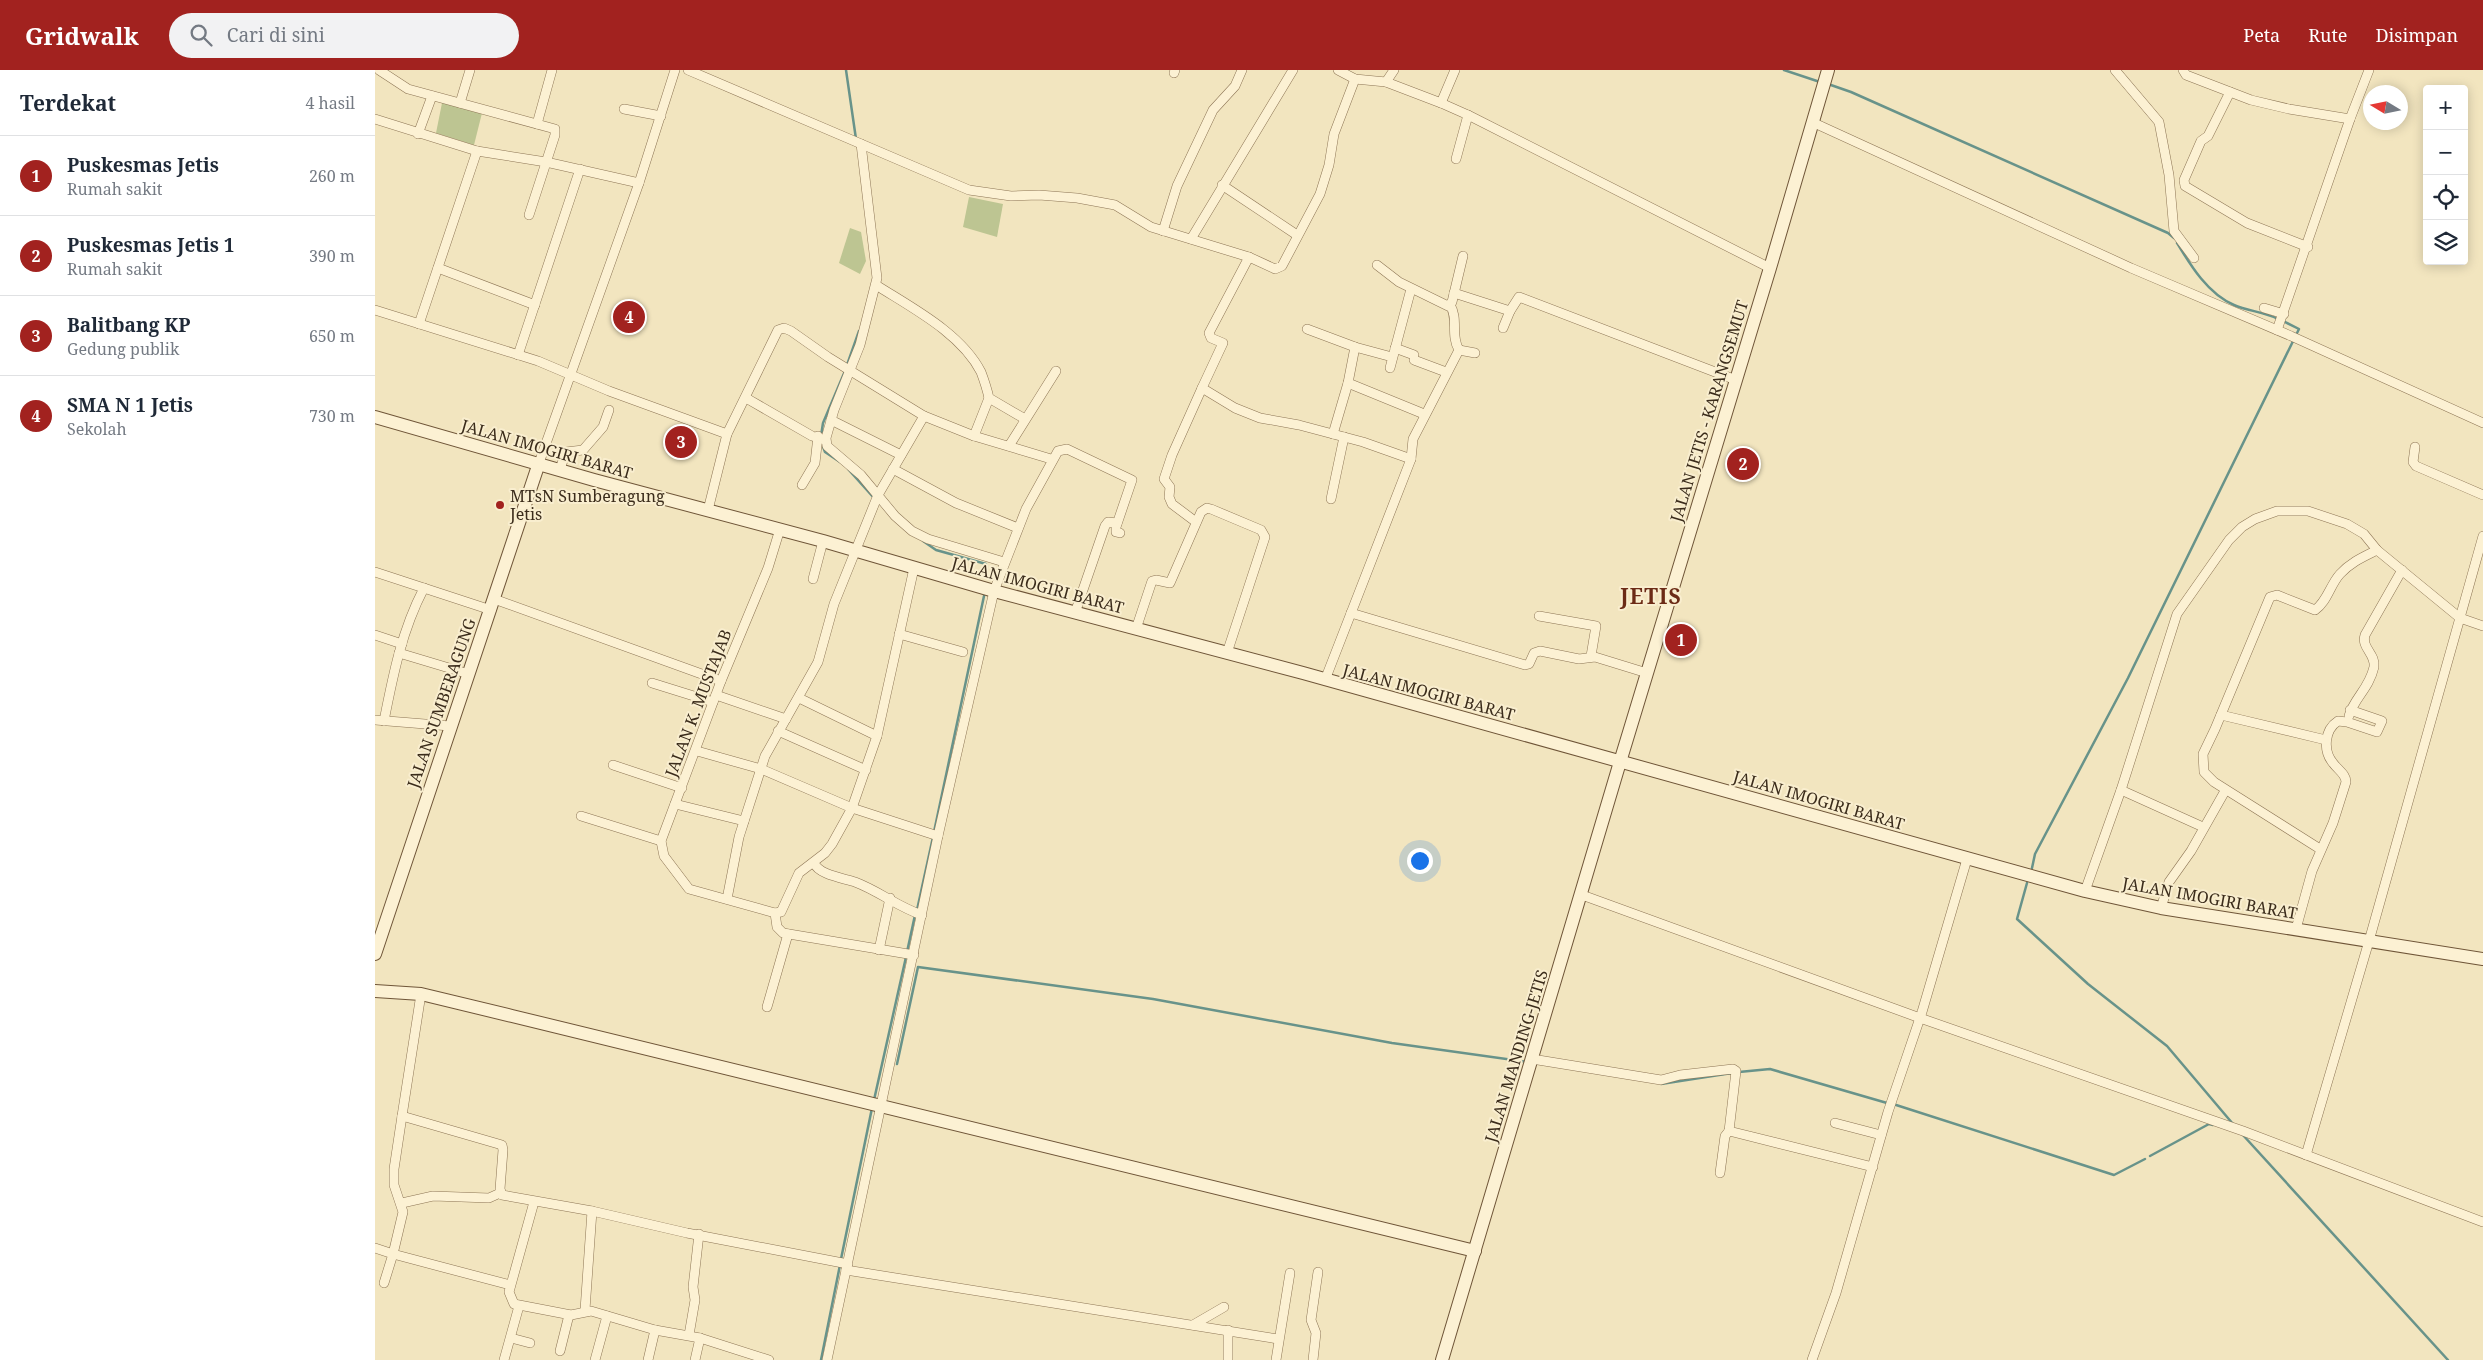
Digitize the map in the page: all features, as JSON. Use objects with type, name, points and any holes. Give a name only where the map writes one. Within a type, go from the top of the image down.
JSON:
[{"type":"main road","name":"JALAN JETIS - KARANGSEMUT","points":[[1620,762],[1770,268],[1825,78]]},
{"type":"main road","name":"JALAN IMOGIRI BARAT","points":[[375,417],[781,529],[994,591],[1227,653],[2085,891],[2161,908],[2483,959]]},
{"type":"main road","name":"JALAN SUMBERAGUNG","points":[[375,954],[539,463]]},
{"type":"main road","name":"JALAN MANDING-JETIS","points":[[1442,1360],[1620,762]]},
{"type":"main road","points":[[375,991],[421,994],[1475,1251]]},
{"type":"street","points":[[381,70],[407,89],[556,130],[529,215]]},
{"type":"street","points":[[460,103],[470,70]]},
{"type":"street","points":[[537,124],[552,70]]},
{"type":"street","points":[[539,463],[639,183],[675,70]]},
{"type":"street","points":[[688,70],[969,190],[1011,196],[1039,195],[1093,200],[1115,205],[1151,227],[1249,257],[1275,269],[1279,268],[1320,194],[1329,165],[1334,134],[1355,79]]},
{"type":"street","points":[[1163,231],[1177,186],[1213,110],[1219,102],[1227,97],[1242,70]]},
{"type":"street","points":[[1191,239],[1293,70]]},
{"type":"street","points":[[1338,70],[1355,79],[1386,82],[1468,115],[1770,268]]},
{"type":"street","points":[[1386,82],[1394,70]]},
{"type":"street","points":[[1441,103],[1455,70]]},
{"type":"street","points":[[2115,70],[2159,122],[2169,174],[2174,231],[2193,258]]},
{"type":"street","points":[[2183,70],[2186,75],[2229,92],[2283,108],[2350,119]]},
{"type":"street","points":[[2281,321],[2350,119],[2369,70]]},
{"type":"street","points":[[2229,92],[2208,136],[2200,142],[2184,180],[2185,186],[2247,223],[2307,248]]},
{"type":"street","points":[[418,134],[432,96]]},
{"type":"street","points":[[624,109],[661,116]]},
{"type":"street","points":[[1456,159],[1468,115]]},
{"type":"street","points":[[375,119],[477,152],[546,162],[639,183]]},
{"type":"street","points":[[1812,122],[2131,268],[2281,321]]},
{"type":"street","points":[[802,485],[815,463],[822,438],[850,370],[876,286],[875,260],[857,143]]},
{"type":"street","points":[[419,324],[477,152]]},
{"type":"street","points":[[518,355],[580,170]]},
{"type":"street","points":[[1222,185],[1297,235]]},
{"type":"street","points":[[1459,350],[1454,336],[1455,314],[1450,305],[1463,256]]},
{"type":"street","points":[[1197,522],[1172,504],[1169,497],[1171,487],[1164,479],[1172,455],[1223,343],[1211,338],[1209,333],[1249,257]]},
{"type":"street","points":[[1377,265],[1411,288],[1446,305],[1450,305]]},
{"type":"street","points":[[439,268],[535,305]]},
{"type":"street","points":[[876,286],[940,325],[967,353],[980,371],[989,398],[974,436]]},
{"type":"street","points":[[1390,368],[1411,288]]},
{"type":"street","points":[[1454,293],[1510,311]]},
{"type":"street","points":[[1503,328],[1516,300],[1521,298],[1736,380]]},
{"type":"street","points":[[2264,308],[2281,321],[2294,337],[2483,423]]},
{"type":"street","points":[[375,310],[518,355],[727,434]]},
{"type":"street","points":[[708,510],[727,434],[775,335],[784,328],[924,416],[974,436],[1051,460]]},
{"type":"street","points":[[1307,329],[1355,347],[1394,352],[1414,358],[1446,372]]},
{"type":"street","points":[[1333,434],[1348,382],[1355,347]]},
{"type":"street","points":[[1459,350],[1475,353]]},
{"type":"street","points":[[1325,680],[1411,459],[1413,439],[1424,414],[1459,350]]},
{"type":"street","points":[[1009,446],[1056,371]]},
{"type":"street","points":[[1348,382],[1424,414]]},
{"type":"street","points":[[1202,388],[1235,408],[1260,418],[1345,437],[1411,459]]},
{"type":"street","points":[[746,398],[812,436],[822,438],[831,452],[861,474],[876,499],[919,536],[1004,562]]},
{"type":"street","points":[[989,398],[1025,418]]},
{"type":"street","points":[[560,469],[566,452],[583,450],[603,427],[609,410]]},
{"type":"street","points":[[727,899],[744,821],[761,769],[778,731],[819,662],[834,604],[876,499],[924,416]]},
{"type":"street","points":[[831,420],[901,455]]},
{"type":"street","points":[[1331,498],[1345,437]]},
{"type":"street","points":[[2415,448],[2413,462],[2415,466],[2483,496]]},
{"type":"street","points":[[827,1360],[874,1104],[994,591],[1018,528],[1051,460],[1058,451],[1067,449],[1132,480],[1115,529],[1120,533]]},
{"type":"street","points":[[893,469],[956,503],[1018,528]]},
{"type":"street","points":[[1137,629],[1152,581],[1169,583],[1201,512],[1207,508],[1261,530],[1265,537],[1227,653]]},
{"type":"street","points":[[2085,891],[2121,790],[2141,720],[2177,614],[2229,540],[2242,527],[2255,519],[2277,511],[2308,511],[2347,524],[2364,534],[2377,550],[2460,618],[2483,626]]},
{"type":"street","points":[[1075,613],[1105,526],[1108,522],[1117,523]]},
{"type":"street","name":"JALAN K. MUSTAJAB","points":[[661,841],[697,750],[721,681],[768,568],[781,529]]},
{"type":"street","points":[[2306,1156],[2369,941],[2483,536]]},
{"type":"street","points":[[813,579],[823,541]]},
{"type":"street","points":[[2321,849],[2225,790],[2204,772],[2203,754],[2270,597],[2277,595],[2315,610],[2321,606],[2339,575],[2355,561],[2377,550]]},
{"type":"street","points":[[581,816],[661,841],[663,856],[683,885],[692,891],[775,913],[783,910],[801,870],[814,863],[838,836],[852,808],[877,736],[914,568]]},
{"type":"street","points":[[2347,722],[2350,710],[2365,690],[2374,665],[2371,655],[2365,646],[2365,635],[2402,570]]},
{"type":"street","points":[[375,572],[424,588],[492,604],[721,681]]},
{"type":"street","points":[[424,588],[411,614],[379,720],[450,726]]},
{"type":"street","points":[[1351,613],[1525,664],[1529,664],[1537,651],[1579,659],[1591,656],[1647,673]]},
{"type":"street","points":[[1539,616],[1596,626],[1591,656]]},
{"type":"street","points":[[899,634],[963,652]]},
{"type":"street","points":[[375,635],[400,648],[469,674]]},
{"type":"street","points":[[652,683],[786,719]]},
{"type":"street","points":[[799,698],[877,736]]},
{"type":"street","points":[[2296,929],[2321,849],[2333,823],[2346,782],[2346,777],[2329,758],[2326,740],[2334,724],[2338,722],[2347,722],[2377,732],[2382,722],[2350,710]]},
{"type":"street","points":[[2221,715],[2326,740]]},
{"type":"street","points":[[778,731],[866,770]]},
{"type":"street","points":[[697,750],[761,769],[852,808],[936,835]]},
{"type":"street","points":[[613,765],[682,788]]},
{"type":"street","points":[[2121,790],[2203,827]]},
{"type":"street","points":[[2161,908],[2169,882],[2191,850],[2225,790]]},
{"type":"street","points":[[675,804],[744,821]]},
{"type":"street","points":[[1812,1360],[1836,1293],[1881,1136],[1920,1018],[1967,859]]},
{"type":"street","points":[[814,863],[820,870],[866,886],[917,914]]},
{"type":"street","points":[[1581,895],[1920,1018],[2243,1131],[2483,1222]]},
{"type":"street","points":[[879,950],[890,898]]},
{"type":"street","points":[[775,913],[779,930],[788,934],[908,954]]},
{"type":"street","points":[[767,1007],[788,934]]},
{"type":"street","points":[[384,1283],[403,1221],[402,1203],[395,1190],[394,1169],[421,994]]},
{"type":"street","points":[[1531,1061],[1661,1080],[1680,1075],[1733,1069],[1736,1071],[1735,1086],[1729,1131],[1725,1136],[1720,1173]]},
{"type":"street","points":[[402,1116],[502,1146],[500,1194]]},
{"type":"street","points":[[1835,1123],[1881,1136]]},
{"type":"street","points":[[1729,1131],[1873,1167]]},
{"type":"street","points":[[402,1203],[433,1196],[489,1198],[500,1194],[534,1202],[592,1211],[844,1265],[1278,1339]]},
{"type":"street","points":[[534,1202],[510,1285],[509,1297],[519,1306],[569,1315],[585,1310],[655,1330],[689,1335],[769,1360]]},
{"type":"street","points":[[585,1310],[592,1211]]},
{"type":"street","points":[[689,1335],[695,1300],[693,1287],[699,1234]]},
{"type":"street","points":[[375,1248],[510,1285]]},
{"type":"street","points":[[1313,1360],[1316,1333],[1311,1320],[1318,1272]]},
{"type":"street","points":[[1276,1360],[1290,1273]]},
{"type":"street","points":[[504,1360],[519,1306]]},
{"type":"street","points":[[1193,1325],[1224,1307]]},
{"type":"street","points":[[560,1351],[569,1315]]},
{"type":"street","points":[[595,1360],[607,1316]]},
{"type":"street","points":[[648,1360],[655,1330]]},
{"type":"street","points":[[1228,1330],[1228,1360]]},
{"type":"street","points":[[511,1338],[530,1343]]},
{"type":"street","points":[[695,1360],[699,1338]]},
{"type":"green space","points":[[442,103],[483,109],[474,145],[436,133]]},
{"type":"green space","points":[[969,197],[1003,204],[997,237],[963,227]]},
{"type":"green space","points":[[850,228],[861,232],[866,261],[860,274],[839,263]]},
{"type":"waterway","points":[[846,70],[856,139]]},
{"type":"waterway","points":[[1784,70],[1820,82]]},
{"type":"waterway","points":[[1828,84],[1851,92],[2168,233],[2174,238]]},
{"type":"waterway","points":[[2177,243],[2194,270],[2216,294],[2234,305],[2278,319]]},
{"type":"waterway","points":[[2032,868],[2035,854],[2128,678],[2299,329],[2283,321]]},
{"type":"waterway","points":[[847,365],[859,331]]},
{"type":"waterway","points":[[821,436],[823,423],[845,371]]},
{"type":"waterway","points":[[821,441],[825,452],[840,462]]},
{"type":"waterway","points":[[848,469],[874,498]]},
{"type":"waterway","points":[[923,541],[936,550],[986,564],[986,570]]},
{"type":"waterway","points":[[934,832],[984,596]]},
{"type":"waterway","points":[[917,910],[933,837]]},
{"type":"waterway","points":[[2027,883],[2017,919],[2088,984],[2167,1046],[2233,1124]]},
{"type":"waterway","points":[[907,952],[915,915]]},
{"type":"waterway","points":[[874,1100],[906,957]]},
{"type":"waterway","points":[[897,1064],[918,967],[1153,999],[1392,1043],[1527,1062]]},
{"type":"waterway","points":[[1739,1072],[1770,1069],[1887,1103]]},
{"type":"waterway","points":[[1661,1084],[1732,1073]]},
{"type":"waterway","points":[[1893,1104],[2114,1175],[2145,1159]]},
{"type":"waterway","points":[[841,1259],[872,1108]]},
{"type":"waterway","points":[[2150,1156],[2209,1124],[2213,1125]]},
{"type":"waterway","points":[[2242,1134],[2448,1360]]},
{"type":"waterway","points":[[821,1360],[840,1265]]},
{"type":"place","name":"SMA N 1 Jetis","points":[[629,317]]},
{"type":"place","name":"Balitbang KP","points":[[681,442]]},
{"type":"place","name":"Puskesmas Jetis 1","points":[[1743,464]]},
{"type":"place","name":"MTsN Sumberagung Jetis","points":[[500,505]]},
{"type":"place","name":"Puskesmas Jetis","points":[[1681,640]]},
{"type":"district","name":"JETIS","points":[[1651,596]]}]
